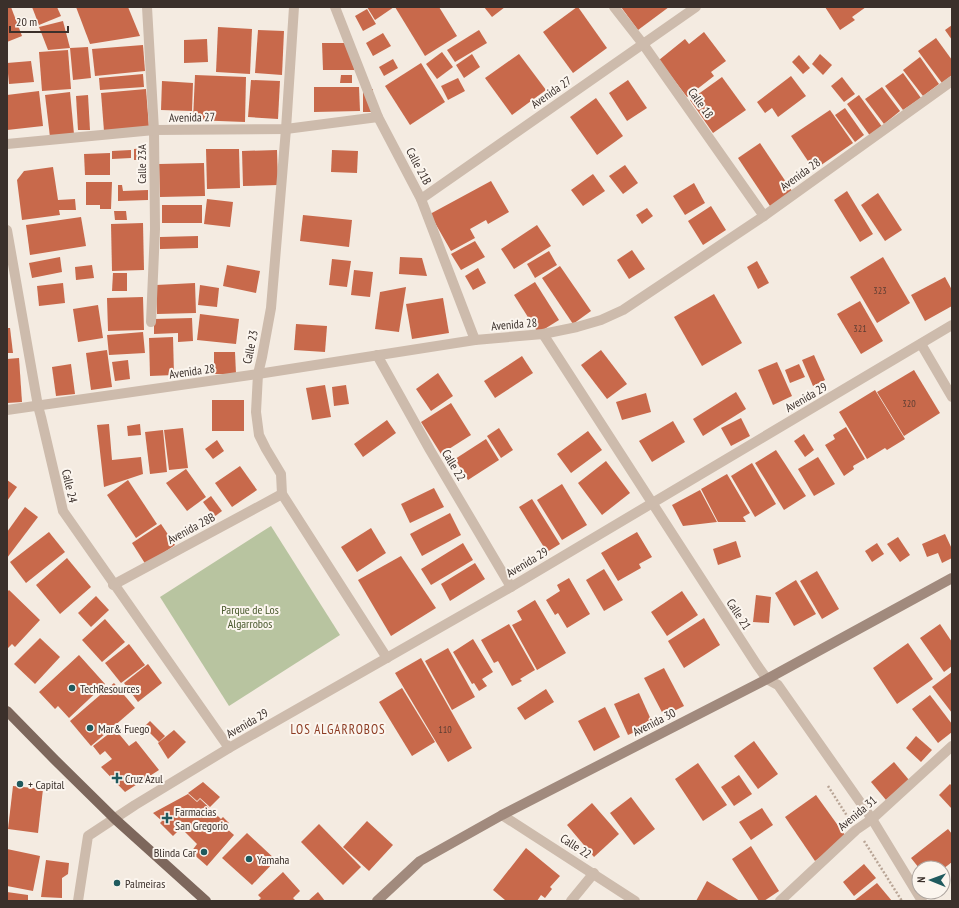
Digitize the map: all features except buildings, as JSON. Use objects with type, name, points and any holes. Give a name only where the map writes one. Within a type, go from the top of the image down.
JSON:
[{"type":"main road","points":[[7,711],[115,818],[206,901]]},
{"type":"street","name":"Calle 23A","points":[[147,7],[154,130],[155,230],[151,322]]},
{"type":"street","name":"Calle 23","points":[[294,7],[286,129],[271,308],[258,374],[256,412],[260,435],[266,449],[281,474],[282,494],[387,658]]},
{"type":"street","name":"Calle 21B","points":[[335,7],[378,117],[422,199],[475,340]]},
{"type":"street","name":"Calle 18","points":[[614,7],[643,44],[764,216]]},
{"type":"street","name":"Avenida 27","points":[[422,199],[696,7]]},
{"type":"street","name":"Avenida 28","points":[[7,410],[258,374],[475,340],[543,334],[578,327],[601,320],[623,310],[764,216],[952,82]]},
{"type":"street","name":"Avenida 27","points":[[7,144],[154,130],[286,129],[378,117]]},
{"type":"street","name":"Calle 24","points":[[7,230],[38,406],[63,511],[113,585],[229,748]]},
{"type":"street","name":"Avenida 29","points":[[78,901],[88,836],[115,818],[229,748],[511,587],[651,502],[952,325]]},
{"type":"street","name":"Calle 21","points":[[543,334],[767,679],[778,685],[872,819],[922,901]]},
{"type":"street","points":[[921,344],[952,397]]},
{"type":"street","name":"Calle 22","points":[[377,355],[430,450],[511,587]]},
{"type":"street","name":"Avenida 28B","points":[[113,585],[282,494]]},
{"type":"street","name":"Avenida 30","points":[[377,901],[420,861],[502,815],[767,679],[952,578]]},
{"type":"street","name":"Avenida 31","points":[[780,901],[856,830],[872,819],[952,746]]},
{"type":"street","name":"Calle 22","points":[[502,815],[594,873],[635,901]]},
{"type":"street","points":[[571,901],[594,873]]},
{"type":"path","points":[[827,783],[856,830],[868,845],[902,901]]},
{"type":"green space","name":"Parque de Los Algarrobos","points":[[271,526],[340,635],[229,706],[160,597]]},
{"type":"place","name":"TechResources","points":[[72,688]]},
{"type":"place","name":"Mar& Fuego","points":[[90,728]]},
{"type":"place","name":"Cruz Azul","points":[[117,778]]},
{"type":"place","name":"+ Capital","points":[[20,784]]},
{"type":"place","name":"Farmacias San Gregorio","points":[[167,818]]},
{"type":"place","name":"Blinda Car","points":[[204,852]]},
{"type":"place","name":"Yamaha","points":[[249,859]]},
{"type":"place","name":"Palmeiras","points":[[117,883]]},
{"type":"district","name":"LOS ALGARROBOS","points":[[338,729]]}]
